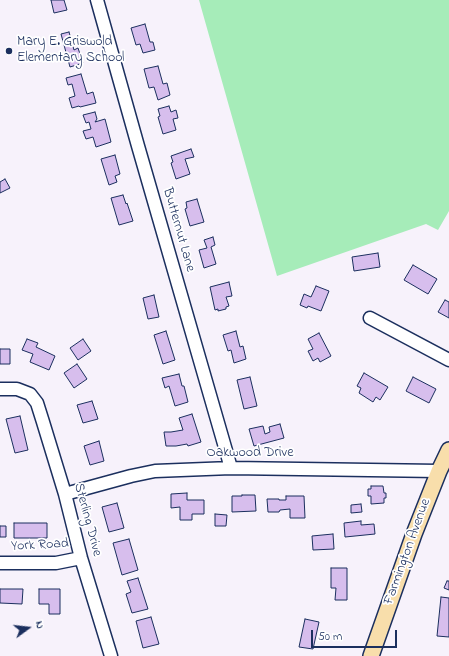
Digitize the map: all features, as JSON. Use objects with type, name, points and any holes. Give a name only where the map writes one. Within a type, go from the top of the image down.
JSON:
[{"type":"main road","name":"Farmington Avenue","points":[[371,656],[414,534],[439,470],[449,450]]},
{"type":"street","name":"Butternut Lane","points":[[97,0],[231,468]]},
{"type":"street","points":[[370,318],[449,360]]},
{"type":"street","name":"Sterling Drive","points":[[0,389],[17,389],[30,394],[37,403],[65,494],[81,558],[110,656]]},
{"type":"street","name":"Oakwood Drive","points":[[65,494],[155,471],[231,468],[439,470]]},
{"type":"street","name":"York Road","points":[[0,562],[56,563],[81,558]]},
{"type":"green space","points":[[199,0],[449,0],[449,211],[438,230],[426,224],[277,276]]},
{"type":"building","points":[[51,0],[64,0],[67,10],[54,13]]},
{"type":"building","points":[[145,24],[150,42],[153,42],[155,50],[143,53],[140,44],[136,45],[131,28]]},
{"type":"building","points":[[69,32],[74,50],[78,48],[83,63],[70,67],[61,34]]},
{"type":"building","points":[[158,66],[163,84],[167,83],[170,95],[158,100],[154,87],[149,88],[144,69]]},
{"type":"building","points":[[81,74],[87,94],[93,92],[96,103],[72,108],[69,98],[75,96],[72,84],[68,85],[66,78]]},
{"type":"building","points":[[169,106],[171,112],[176,110],[178,118],[173,119],[176,130],[163,134],[158,117],[160,116],[158,109]]},
{"type":"building","points":[[95,112],[97,119],[95,122],[105,119],[111,142],[96,147],[93,137],[86,139],[83,131],[91,129],[89,122],[86,123],[83,115]]},
{"type":"building","points":[[191,149],[194,157],[185,159],[190,174],[176,179],[171,163],[173,162],[171,156]]},
{"type":"building","points":[[115,155],[120,174],[115,176],[117,182],[109,185],[101,159]]},
{"type":"building","points":[[5,179],[10,188],[0,193],[0,182]]},
{"type":"building","points":[[123,195],[133,221],[119,225],[111,198]]},
{"type":"building","points":[[197,199],[204,222],[190,226],[185,209],[187,208],[186,202]]},
{"type":"building","points":[[213,237],[215,245],[211,247],[216,264],[204,268],[199,250],[207,248],[204,240]]},
{"type":"building","points":[[378,253],[380,267],[354,271],[352,257]]},
{"type":"building","points":[[413,265],[437,279],[428,294],[404,280]]},
{"type":"building","points":[[229,282],[232,296],[226,297],[229,306],[226,307],[226,309],[218,311],[218,309],[215,310],[210,287]]},
{"type":"building","points":[[316,286],[329,291],[321,311],[308,306],[307,308],[300,305],[304,294],[311,297]]},
{"type":"building","points":[[154,295],[159,317],[148,319],[143,298]]},
{"type":"building","points":[[445,300],[449,302],[449,318],[438,312]]},
{"type":"building","points":[[166,331],[175,360],[163,364],[154,335]]},
{"type":"building","points":[[236,331],[240,347],[243,346],[246,359],[234,363],[231,350],[228,351],[223,335]]},
{"type":"building","points":[[319,333],[331,356],[320,362],[318,358],[313,361],[308,351],[313,349],[308,339]]},
{"type":"building","points":[[27,339],[38,343],[36,347],[55,356],[49,370],[30,362],[33,354],[22,350]]},
{"type":"building","points":[[83,339],[91,351],[78,360],[70,348]]},
{"type":"building","points":[[0,349],[10,349],[10,364],[0,364]]},
{"type":"building","points":[[77,364],[87,379],[74,388],[64,373]]},
{"type":"building","points":[[364,373],[388,387],[380,400],[376,397],[373,402],[359,393],[361,388],[357,386]]},
{"type":"building","points":[[179,374],[188,402],[175,406],[169,386],[165,388],[162,378]]},
{"type":"building","points":[[250,377],[257,406],[244,409],[237,380]]},
{"type":"building","points":[[413,377],[436,389],[429,403],[406,391]]},
{"type":"building","points":[[92,401],[98,419],[83,423],[77,405]]},
{"type":"building","points":[[192,414],[201,442],[188,446],[187,444],[166,446],[164,432],[183,430],[179,418]]},
{"type":"building","points":[[20,416],[28,450],[15,453],[6,419]]},
{"type":"building","points":[[280,424],[284,438],[254,446],[249,429],[263,426],[265,434],[270,432],[269,427]]},
{"type":"building","points":[[99,441],[104,461],[90,465],[84,446]]},
{"type":"building","points":[[371,486],[383,486],[384,493],[386,493],[384,503],[371,504],[371,496],[368,496],[368,489],[371,489]]},
{"type":"building","points":[[187,493],[187,500],[204,500],[204,514],[192,514],[192,520],[180,520],[180,507],[171,508],[171,494]]},
{"type":"building","points":[[255,495],[256,511],[232,512],[232,496]]},
{"type":"building","points":[[286,496],[304,496],[305,518],[290,518],[290,509],[280,510],[279,512],[268,512],[267,499],[286,500]]},
{"type":"building","points":[[117,503],[124,528],[109,532],[102,507]]},
{"type":"building","points":[[361,504],[362,512],[351,513],[351,505]]},
{"type":"building","points":[[215,514],[227,515],[226,526],[215,526]]},
{"type":"building","points":[[361,521],[361,525],[374,524],[375,534],[345,537],[344,523]]},
{"type":"building","points":[[14,523],[47,523],[47,538],[14,538]]},
{"type":"building","points":[[0,526],[6,526],[6,537],[0,537]]},
{"type":"building","points":[[333,534],[334,549],[313,550],[312,536]]},
{"type":"building","points":[[129,539],[138,570],[122,575],[113,543]]},
{"type":"building","points":[[331,568],[347,568],[347,600],[335,600],[336,588],[331,588]]},
{"type":"building","points":[[138,578],[148,609],[132,613],[126,594],[131,592],[127,581]]},
{"type":"building","points":[[447,581],[449,581],[449,590],[444,588]]},
{"type":"building","points":[[0,589],[23,589],[22,604],[0,603]]},
{"type":"building","points":[[39,589],[60,589],[60,614],[49,614],[49,604],[39,604]]},
{"type":"building","points":[[441,597],[449,598],[449,637],[437,636]]},
{"type":"building","points":[[151,617],[159,644],[143,648],[136,621]]},
{"type":"building","points":[[305,619],[319,622],[313,649],[299,647]]},
{"type":"place","name":"Mary E. Griswold Elementary School","points":[[9,51]]}]
